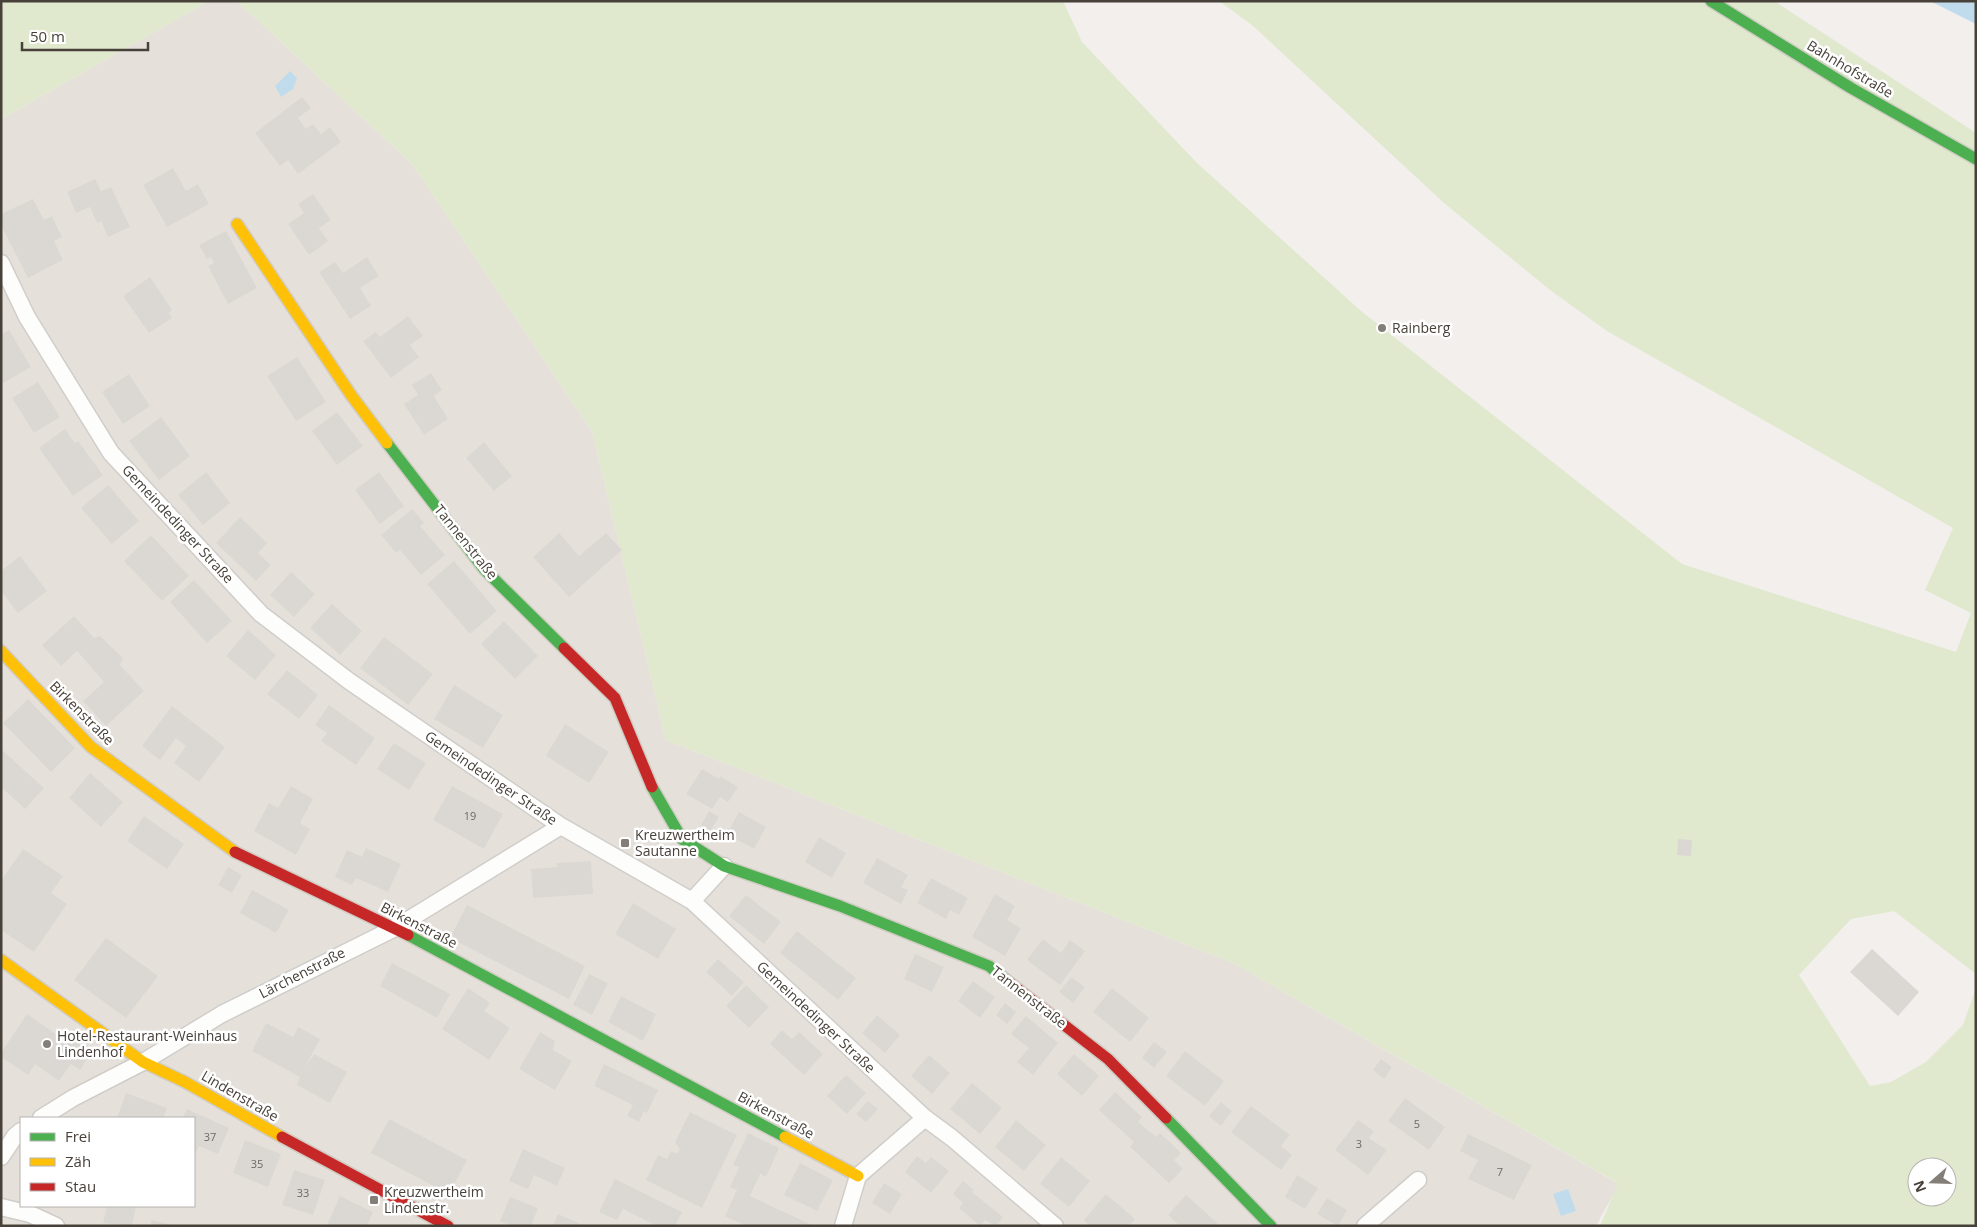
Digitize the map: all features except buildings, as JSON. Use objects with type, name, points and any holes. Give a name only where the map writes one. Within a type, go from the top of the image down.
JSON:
[{"type":"street","name":"Bahnhofstraße","points":[[1711,1],[1851,88],[1976,159]]},
{"type":"street","name":"Tannenstraße","points":[[237,224],[351,395],[484,569],[615,698],[653,789],[682,839],[724,866],[840,906],[989,966],[1108,1059],[1271,1226]]},
{"type":"street","name":"Gemeindedinger Straße","points":[[1,263],[27,317],[111,453],[261,614],[349,681],[561,826],[692,901],[925,1118],[952,1138],[1055,1226]]},
{"type":"street","name":"Birkenstraße","points":[[1,651],[91,747],[232,850],[394,928],[858,1176]]},
{"type":"street","name":"Lärchenstraße","points":[[43,1117],[72,1098],[143,1062],[222,1014],[394,928],[561,826]]},
{"type":"street","points":[[692,901],[724,866]]},
{"type":"street","name":"Lindenstraße","points":[[1,960],[143,1062],[184,1082],[292,1143],[448,1226]]},
{"type":"street","points":[[843,1226],[858,1176],[925,1118]]},
{"type":"street","points":[[1,1157],[20,1132]]},
{"type":"street","points":[[1365,1226],[1418,1180]]},
{"type":"street","points":[[1,1206],[30,1214],[56,1226]]},
{"type":"shaded area","points":[[209,1],[237,1],[412,164],[592,431],[666,740],[1233,963],[1619,1184],[1596,1226],[1,1226],[1,119]]},
{"type":"green space","points":[[1,1],[209,1],[1,119]]},
{"type":"green space","points":[[237,1],[1063,1],[1082,42],[1197,163],[1361,311],[1682,564],[1956,652],[1971,613],[1925,590],[1953,528],[1607,331],[1550,290],[1444,203],[1252,25],[1219,1],[1774,1],[1976,133],[1976,974],[1894,911],[1851,919],[1799,975],[1870,1086],[1891,1082],[1926,1062],[1963,1025],[1976,988],[1976,1226],[1600,1226],[1618,1183],[1233,963],[666,740],[592,431],[412,164]]},
{"type":"water","points":[[1930,1],[1976,1],[1976,24]]},
{"type":"water","points":[[290,71],[297,78],[293,89],[281,97],[275,86]]},
{"type":"water","points":[[1568,1189],[1576,1211],[1561,1216],[1553,1194]]},
{"type":"traffic: fast","points":[[1711,1],[1851,88],[1976,159]]},
{"type":"traffic: fast","points":[[387,443],[484,569],[564,648]]},
{"type":"traffic: fast","points":[[652,787],[682,839],[724,866],[840,906],[989,966],[1010,983]]},
{"type":"traffic: fast","points":[[408,935],[785,1137]]},
{"type":"traffic: fast","points":[[1166,1118],[1271,1226]]},
{"type":"traffic: slow","points":[[237,224],[351,395],[387,443]]},
{"type":"traffic: slow","points":[[1,651],[91,747],[235,852]]},
{"type":"traffic: slow","points":[[1,960],[143,1062],[185,1082],[282,1137]]},
{"type":"traffic: slow","points":[[785,1137],[858,1176]]},
{"type":"traffic: jam","points":[[564,648],[615,698],[652,787]]},
{"type":"traffic: jam","points":[[235,852],[408,935]]},
{"type":"traffic: jam","points":[[1010,983],[1108,1059],[1166,1118]]},
{"type":"traffic: jam","points":[[282,1137],[448,1226]]},
{"type":"place","name":"Rainberg","points":[[1382,328]]},
{"type":"place","name":"Kreuzwertheim Sautanne","points":[[625,843]]},
{"type":"place","name":"Hotel-Restaurant-Weinhaus Lindenhof","points":[[47,1044]]},
{"type":"place","name":"Kreuzwertheim Lindenstr.","points":[[374,1200]]}]
